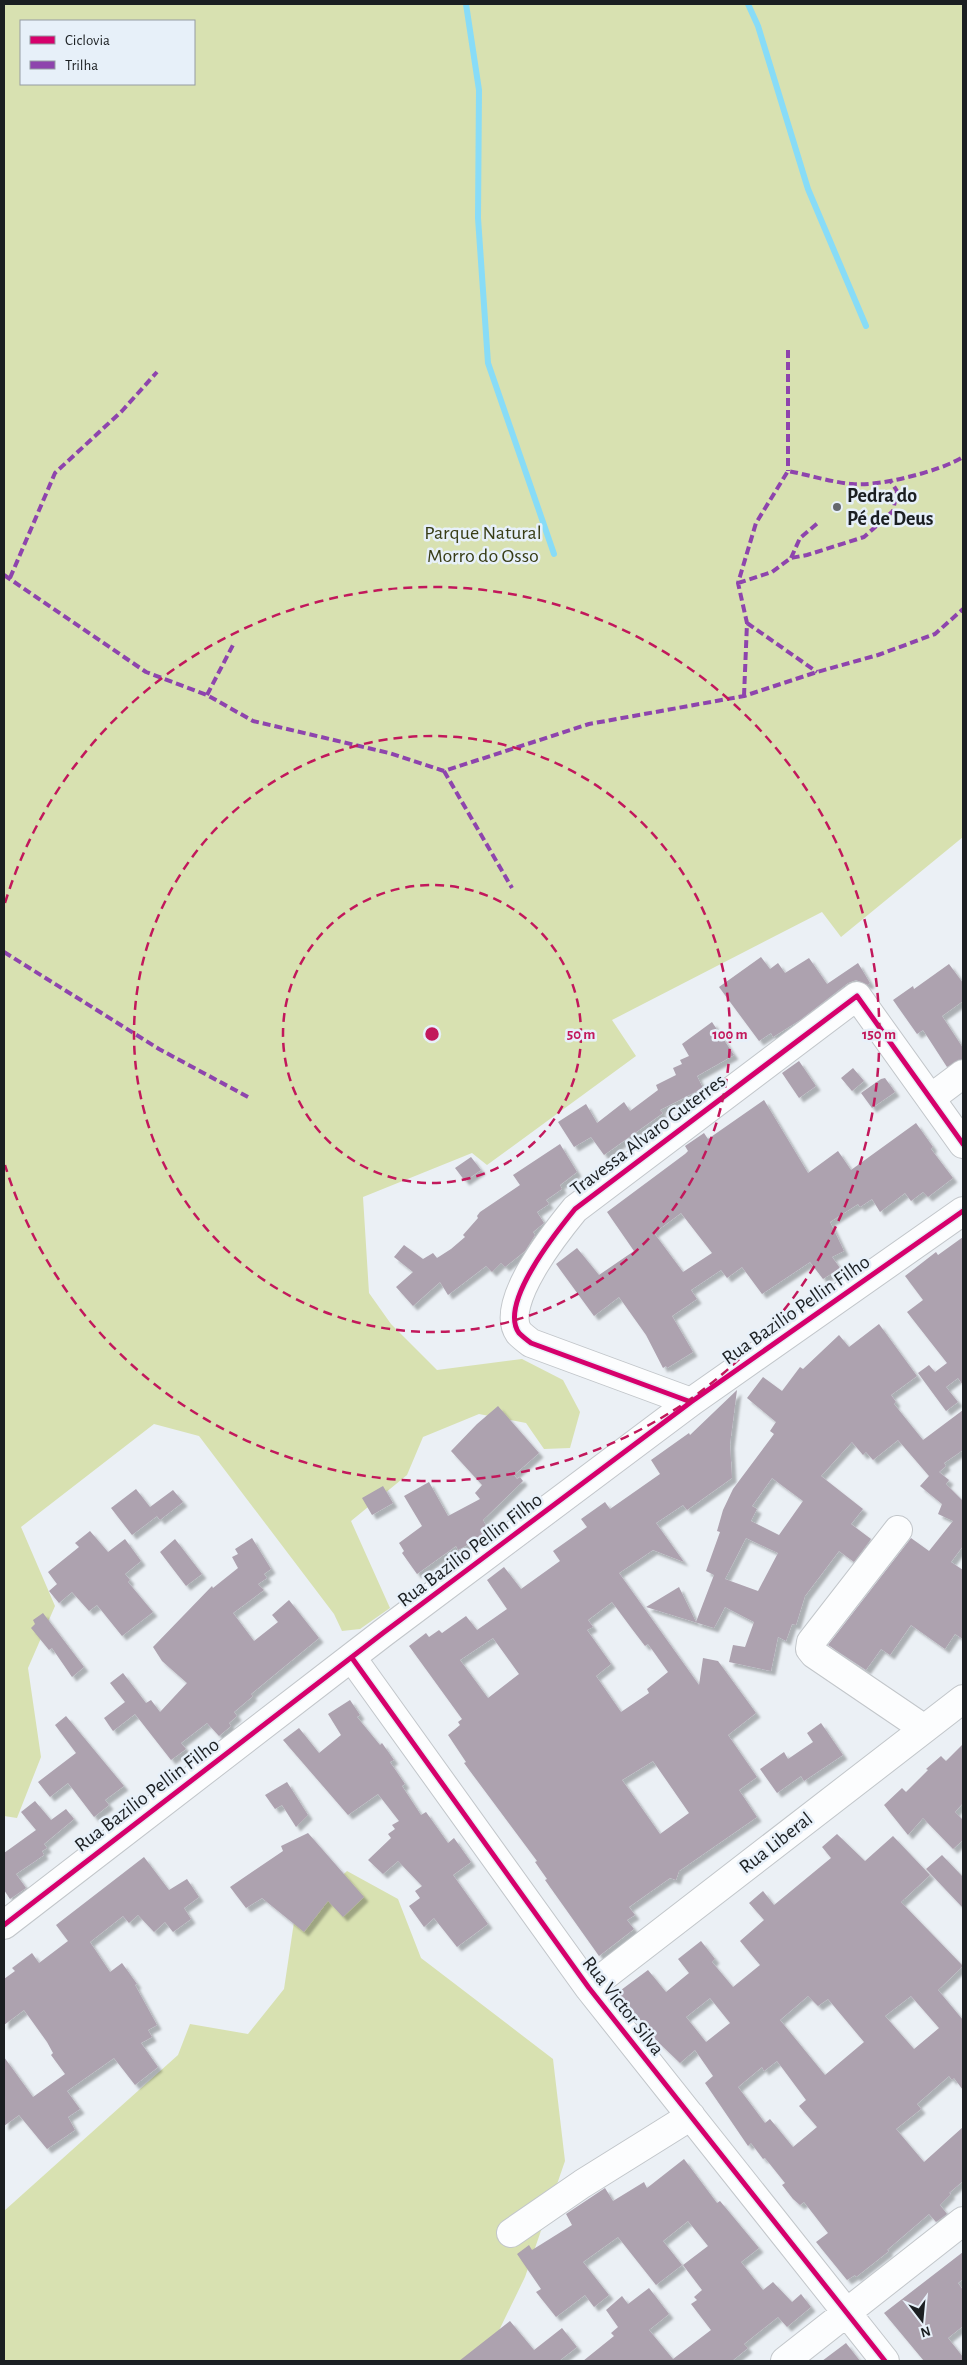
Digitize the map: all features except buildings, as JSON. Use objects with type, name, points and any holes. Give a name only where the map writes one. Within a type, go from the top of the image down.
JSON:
[{"type":"street","name":"Travessa Alvaro Guterres","points":[[691,1402],[531,1343],[518,1332],[515,1316],[520,1290],[558,1230],[575,1209],[857,996],[931,1098]]},
{"type":"street","points":[[963,1074],[931,1098],[963,1144]]},
{"type":"street","name":"Rua Bazilio Pellin Filho","points":[[4,1925],[352,1658],[691,1402],[963,1211]]},
{"type":"street","points":[[898,1530],[811,1642],[810,1649],[814,1654],[923,1728]]},
{"type":"street","name":"Rua Victor Silva","points":[[352,1658],[589,1988],[885,2361]]},
{"type":"street","name":"Rua Liberal","points":[[589,1988],[963,1698]]},
{"type":"street","points":[[511,2234],[582,2184],[691,2116]]},
{"type":"street","points":[[784,2361],[963,2221]]},
{"type":"green space","name":"Parque Natural Morro do Osso","points":[[4,4],[963,4],[963,837],[841,937],[822,912],[612,1020],[636,1056],[487,1165],[472,1153],[363,1197],[369,1293],[391,1324],[437,1370],[522,1359],[563,1380],[580,1412],[570,1448],[544,1449],[526,1423],[479,1414],[423,1437],[407,1475],[351,1521],[390,1608],[360,1629],[342,1631],[334,1614],[199,1436],[154,1424],[21,1527],[55,1606],[28,1668],[41,1757],[17,1818],[4,1816]]},
{"type":"green space","points":[[347,1871],[398,1899],[421,1958],[553,2059],[565,2161],[525,2277],[490,2349],[473,2361],[4,2361],[4,2211],[178,2055],[190,2024],[248,2034],[284,1989],[294,1922]]},
{"type":"waterway","points":[[466,4],[479,90],[478,218],[488,363],[554,554]]},
{"type":"waterway","points":[[748,4],[758,26],[808,189],[866,326]]},
{"type":"marked path","points":[[788,350],[788,471]]},
{"type":"marked path","points":[[10,578],[55,473],[122,411],[157,372]]},
{"type":"marked path","points":[[744,696],[747,623],[738,583],[756,523],[788,471],[836,482],[852,484],[877,483],[909,477],[940,468],[963,457]]},
{"type":"marked path","points":[[738,583],[772,572],[791,558],[807,555],[864,537],[893,511],[897,491],[890,480]]},
{"type":"marked path","points":[[791,558],[800,538],[819,522]]},
{"type":"marked path","points":[[4,575],[146,672],[207,695],[253,721],[389,753],[444,771],[589,724],[744,696],[817,672],[878,655],[935,634],[963,609]]},
{"type":"marked path","points":[[747,623],[817,672]]},
{"type":"marked path","points":[[207,695],[234,643]]},
{"type":"marked path","points":[[444,771],[512,888]]},
{"type":"marked path","points":[[4,952],[159,1049],[248,1097]]},
{"type":"cycle path","points":[[691,1402],[531,1343],[519,1333],[515,1320],[516,1304],[523,1287],[532,1268],[575,1209],[857,996],[963,1144]]},
{"type":"cycle path","points":[[4,1925],[383,1633],[691,1402],[963,1211]]},
{"type":"cycle path","points":[[352,1658],[589,1988],[885,2361]]},
{"type":"place","name":"Pedra do Pé de Deus","points":[[837,507]]}]
